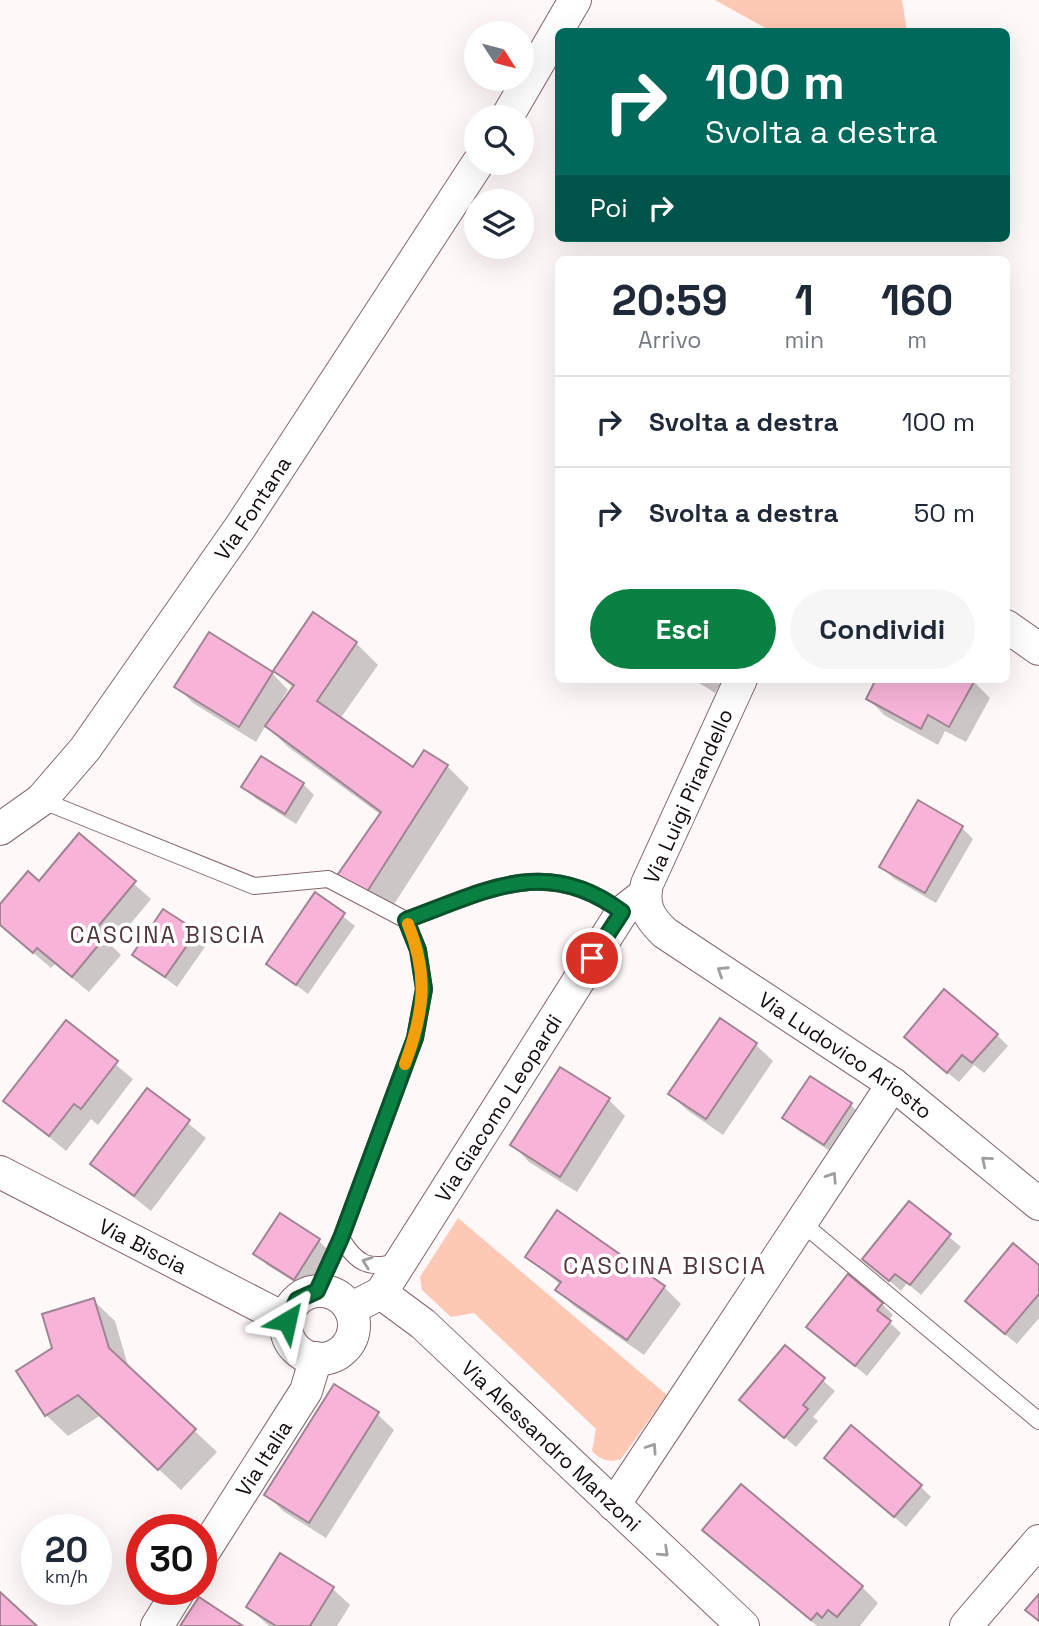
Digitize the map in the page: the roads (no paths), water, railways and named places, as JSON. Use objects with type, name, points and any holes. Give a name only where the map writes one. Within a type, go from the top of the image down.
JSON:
[{"type":"street","points":[[559,28],[575,0]]},
{"type":"street","points":[[514,105],[555,34]]},
{"type":"street","name":"Via Fontana","points":[[0,829],[41,800],[85,749],[241,526],[470,175]]},
{"type":"street","points":[[1010,629],[1039,649]]},
{"type":"street","name":"Via Luigi Pirandello","points":[[638,906],[739,683]]},
{"type":"street","name":"Via Ludovico Ariosto","points":[[638,906],[665,933],[893,1084],[1039,1204]]},
{"type":"street","name":"Via Giacomo Leopardi","points":[[381,1293],[638,906]]},
{"type":"street","points":[[614,1505],[893,1084]]},
{"type":"street","name":"Via Biscia","points":[[0,1172],[287,1321]]},
{"type":"street","points":[[317,1291],[336,1295],[350,1308],[354,1319],[351,1339],[336,1355],[316,1358],[297,1349],[287,1331],[287,1321],[297,1300],[317,1291]]},
{"type":"street","points":[[350,1308],[381,1293]]},
{"type":"street","name":"Via Alessandro Manzoni","points":[[381,1293],[423,1324],[743,1626]]},
{"type":"street","name":"Via Italia","points":[[217,1531],[306,1391],[316,1358]]},
{"type":"street","points":[[966,1626],[1039,1541]]},
{"type":"street","points":[[157,1626],[170,1605]]},
{"type":"lane","points":[[41,800],[254,886],[328,879],[406,920],[418,950],[424,989],[415,1038],[341,1238],[317,1291]]},
{"type":"lane","points":[[406,920],[510,882],[553,880],[607,900],[638,906]]},
{"type":"lane","points":[[802,1223],[1039,1422]]},
{"type":"lane","points":[[341,1238],[359,1261],[380,1267],[403,1259]]},
{"type":"district","name":"CASCINA BISCIA","points":[[168,935]]},
{"type":"district","name":"CASCINA BISCIA","points":[[665,1265]]}]
